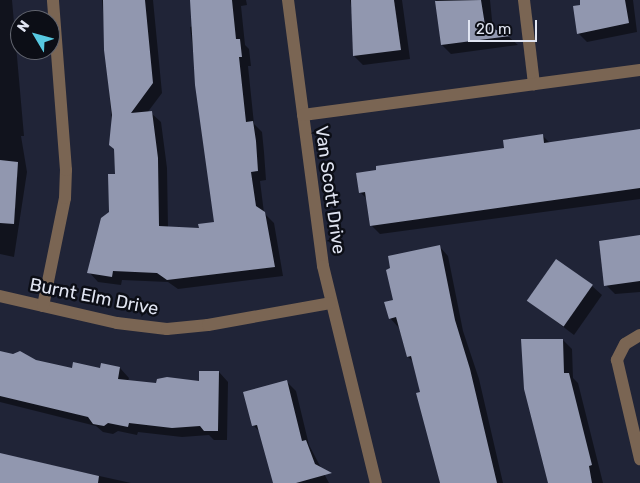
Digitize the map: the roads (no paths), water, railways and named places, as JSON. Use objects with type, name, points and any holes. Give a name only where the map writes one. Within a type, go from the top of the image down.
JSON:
[{"type":"street","points":[[43,306],[65,198],[66,180],[53,0]]},
{"type":"street","points":[[288,0],[303,116]]},
{"type":"street","points":[[524,0],[534,84]]},
{"type":"street","name":"Van Scott Drive","points":[[376,483],[330,302],[303,116],[640,70]]},
{"type":"street","name":"Burnt Elm Drive","points":[[0,296],[117,323],[167,328],[208,326],[330,302]]},
{"type":"street","points":[[640,335],[625,344],[617,360],[640,460]]}]
